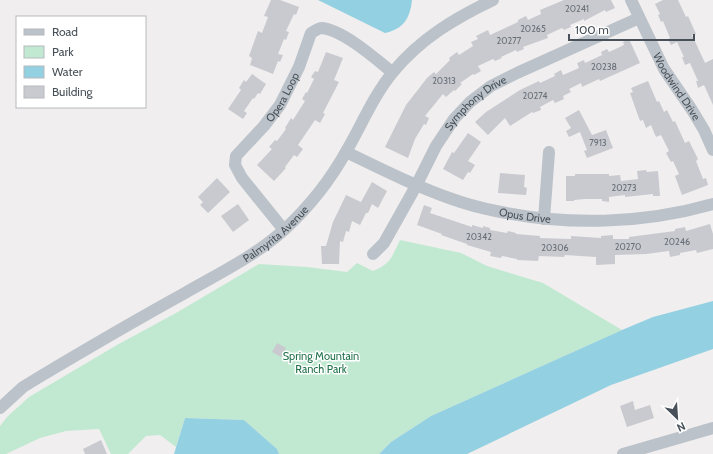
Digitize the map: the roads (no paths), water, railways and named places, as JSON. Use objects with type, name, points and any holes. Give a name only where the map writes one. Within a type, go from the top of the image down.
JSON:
[{"type":"street","name":"Palmyrita Avenue","points":[[0,408],[23,387],[240,262],[284,230],[318,194],[346,152],[377,95],[392,72],[412,51],[432,34],[467,12],[493,0]]},
{"type":"street","name":"Woodwind Drive","points":[[631,0],[664,69],[692,110],[704,130],[713,150]]},
{"type":"street","name":"Symphony Drive","points":[[372,254],[384,242],[416,186],[436,146],[454,119],[470,102],[491,86],[504,79],[639,18]]},
{"type":"street","name":"Opera Loop","points":[[284,230],[242,178],[235,165],[236,156],[264,126],[280,105],[299,66],[311,33],[320,28],[332,30],[368,52],[392,72]]},
{"type":"street","name":"Opus Drive","points":[[346,152],[416,186],[453,200],[481,208],[520,216],[544,219],[611,221],[654,216],[696,209],[713,204]]},
{"type":"street","points":[[544,219],[549,152]]},
{"type":"street","points":[[623,454],[713,428]]},
{"type":"water","points":[[318,0],[412,0],[407,18],[401,26],[385,33]]},
{"type":"water","points":[[713,301],[713,349],[611,385],[467,454],[379,454],[391,442],[431,416],[653,317]]},
{"type":"water","points":[[185,418],[244,420],[277,449],[279,454],[174,454]]},
{"type":"park label","name":"Spring Mountain Ranch Park","points":[[321,362]]}]
